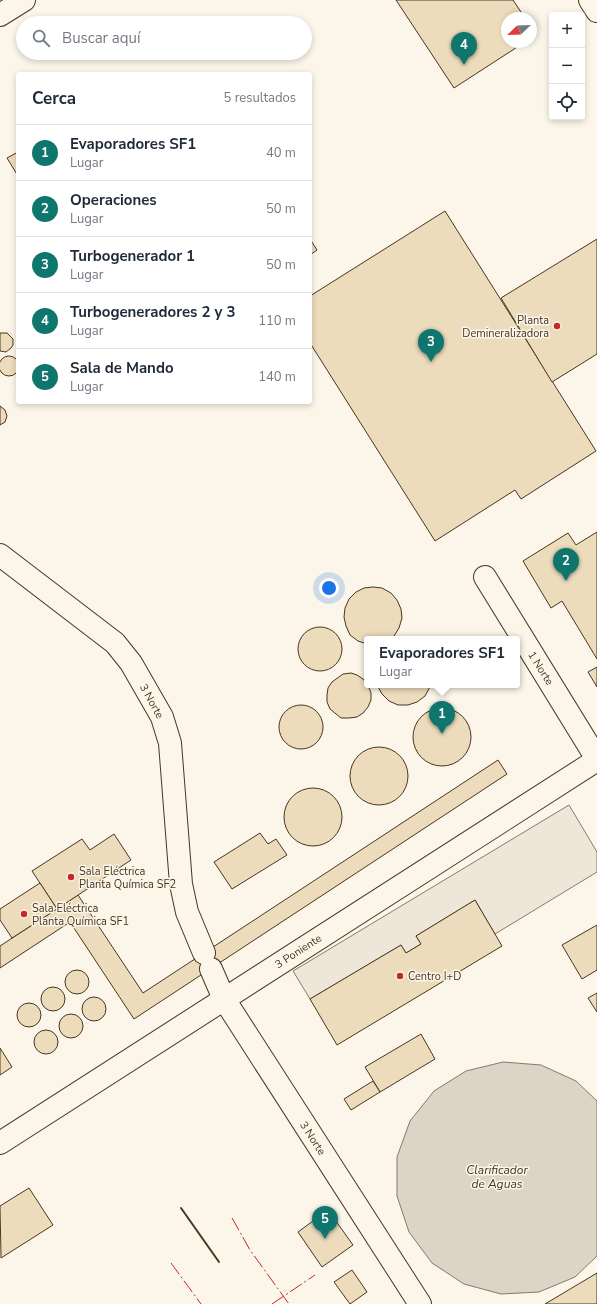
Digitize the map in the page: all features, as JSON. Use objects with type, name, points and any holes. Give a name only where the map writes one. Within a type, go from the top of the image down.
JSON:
[{"type":"lane","points":[[0,15],[24,0]]},
{"type":"lane","points":[[590,0],[597,11]]},
{"type":"lane","name":"3 Norte","points":[[0,556],[115,643],[131,663],[162,717],[170,743],[181,884],[187,912],[207,961],[224,999],[420,1304]]},
{"type":"lane","name":"1 Norte","points":[[485,576],[597,759]]},
{"type":"lane","name":"3 Poniente","points":[[0,1143],[597,759]]},
{"type":"shaded area","points":[[569,805],[597,852],[597,872],[495,934],[475,900],[416,936],[421,944],[406,953],[401,945],[310,999],[293,971]]},
{"type":"water","name":"Clarificador de Aguas","points":[[503,1062],[541,1065],[576,1081],[597,1101],[597,1256],[575,1277],[539,1292],[501,1294],[464,1284],[432,1263],[409,1232],[397,1196],[397,1157],[410,1121],[434,1091],[466,1071]]},
{"type":"building","points":[[396,0],[513,0],[521,12],[501,12],[501,48],[516,48],[454,88]]},
{"type":"building","points":[[16,153],[16,173],[7,158]]},
{"type":"building","points":[[445,211],[596,451],[521,499],[515,490],[435,541],[312,346],[312,295]]},
{"type":"building","name":"Planta Demineralizadora","points":[[597,239],[597,354],[552,382],[501,298]]},
{"type":"building","points":[[312,242],[317,250],[312,254]]},
{"type":"building","points":[[0,333],[7,333],[13,339],[13,345],[6,352],[0,351]]},
{"type":"building","points":[[5,357],[13,357],[16,359],[16,373],[9,376],[5,375],[0,370],[0,362]]},
{"type":"building","points":[[0,406],[5,410],[7,416],[5,422],[0,425]]},
{"type":"building","points":[[597,532],[597,659],[562,601],[551,608],[523,561],[568,533],[576,545]]},
{"type":"building","points":[[364,588],[382,588],[391,593],[397,600],[401,609],[402,618],[399,628],[394,636],[364,636],[364,643],[358,641],[350,635],[344,617],[345,608],[349,599],[356,592]]},
{"type":"building","points":[[324,627],[329,628],[336,633],[341,640],[341,658],[336,665],[329,670],[316,671],[311,670],[304,665],[299,658],[298,645],[299,640],[304,633],[311,628]]},
{"type":"building","points":[[597,667],[597,687],[588,672]]},
{"type":"building","points":[[351,673],[363,679],[364,688],[369,688],[371,693],[371,700],[368,707],[357,717],[341,718],[330,709],[327,702],[328,688],[332,682],[343,674]]},
{"type":"building","points":[[379,688],[429,688],[425,696],[417,702],[408,705],[398,705],[389,701]]},
{"type":"building","points":[[305,705],[317,711],[322,719],[322,735],[317,743],[309,748],[297,749],[285,743],[280,735],[279,723],[285,711],[293,706]]},
{"type":"building","points":[[442,708],[453,710],[466,721],[469,726],[471,737],[469,748],[458,761],[453,764],[442,766],[431,764],[418,753],[415,748],[413,737],[415,726],[426,713],[431,710]]},
{"type":"building","points":[[379,747],[390,749],[403,760],[406,765],[408,776],[406,787],[395,800],[390,803],[379,805],[368,803],[355,792],[352,787],[350,776],[352,765],[363,752],[368,749]]},
{"type":"building","points":[[498,760],[507,774],[134,1019],[70,922],[0,968],[0,946],[78,895],[143,993]]},
{"type":"building","points":[[313,788],[324,790],[337,801],[340,806],[342,817],[340,828],[329,841],[324,844],[313,846],[302,844],[289,833],[286,828],[284,817],[286,806],[297,793],[302,790]]},
{"type":"building","points":[[260,833],[268,844],[276,839],[287,855],[232,889],[214,862]]},
{"type":"building","name":"Sala Eléctrica Planta Química SF2","points":[[114,834],[131,860],[57,909],[32,871],[82,839],[90,850]]},
{"type":"building","name":"Sala Eléctrica Planta Química SF1","points":[[40,883],[57,909],[12,938],[0,920],[0,909]]},
{"type":"building","name":"Centro I+D","points":[[475,900],[502,946],[337,1045],[310,999],[401,945],[406,953],[421,944],[416,936]]},
{"type":"building","points":[[597,925],[597,970],[582,979],[562,945]]},
{"type":"building","points":[[77,970],[82,971],[88,977],[88,987],[82,993],[77,994],[72,993],[66,987],[65,982],[66,977],[72,971]]},
{"type":"building","points":[[53,987],[58,988],[64,994],[64,1004],[58,1010],[53,1011],[48,1010],[42,1004],[41,999],[42,994],[48,988]]},
{"type":"building","points":[[597,993],[597,1012],[588,998]]},
{"type":"building","points":[[94,997],[99,998],[105,1004],[105,1014],[99,1020],[94,1021],[89,1020],[83,1014],[82,1009],[83,1004],[89,998]]},
{"type":"building","points":[[29,1003],[34,1004],[40,1010],[40,1020],[34,1026],[29,1027],[24,1026],[18,1020],[17,1015],[18,1010],[24,1004]]},
{"type":"building","points":[[71,1014],[76,1015],[82,1021],[82,1031],[76,1037],[71,1038],[66,1037],[60,1031],[59,1026],[60,1021],[66,1015]]},
{"type":"building","points":[[46,1030],[51,1031],[57,1037],[57,1047],[51,1053],[46,1054],[41,1053],[35,1047],[34,1042],[35,1037],[41,1031]]},
{"type":"building","points":[[421,1034],[435,1059],[380,1092],[365,1067]]},
{"type":"building","points":[[0,1048],[12,1067],[0,1075]]},
{"type":"building","points":[[373,1081],[380,1092],[351,1110],[344,1099]]},
{"type":"building","points":[[29,1188],[53,1225],[1,1258],[0,1206]]},
{"type":"building","points":[[328,1210],[353,1245],[322,1267],[298,1232]]},
{"type":"building","points":[[352,1270],[367,1292],[350,1304],[334,1282]]},
{"type":"building","points":[[597,1273],[597,1304],[545,1304]]},
{"type":"wall","points":[[181,1208],[219,1262]]},
{"type":"power","points":[[232,1218],[250,1250],[289,1304]]},
{"type":"power","points":[[171,1263],[201,1304]]},
{"type":"power","points":[[272,1304],[315,1275]]},
{"type":"place","name":"Turbogeneradores 2 y 3","points":[[464,65]]},
{"type":"place","name":"Planta Demineralizadora","points":[[557,326]]},
{"type":"place","name":"Turbogenerador 1","points":[[431,362]]},
{"type":"place","name":"Operaciones","points":[[566,581]]},
{"type":"place","name":"Evaporadores SF1","points":[[442,734]]},
{"type":"place","name":"Sala Eléctrica Planta Química SF2","points":[[71,877]]},
{"type":"place","name":"Sala Eléctrica Planta Química SF1","points":[[24,914]]},
{"type":"place","name":"Centro I+D","points":[[400,976]]},
{"type":"place","name":"Sala de Mando","points":[[325,1239]]}]
